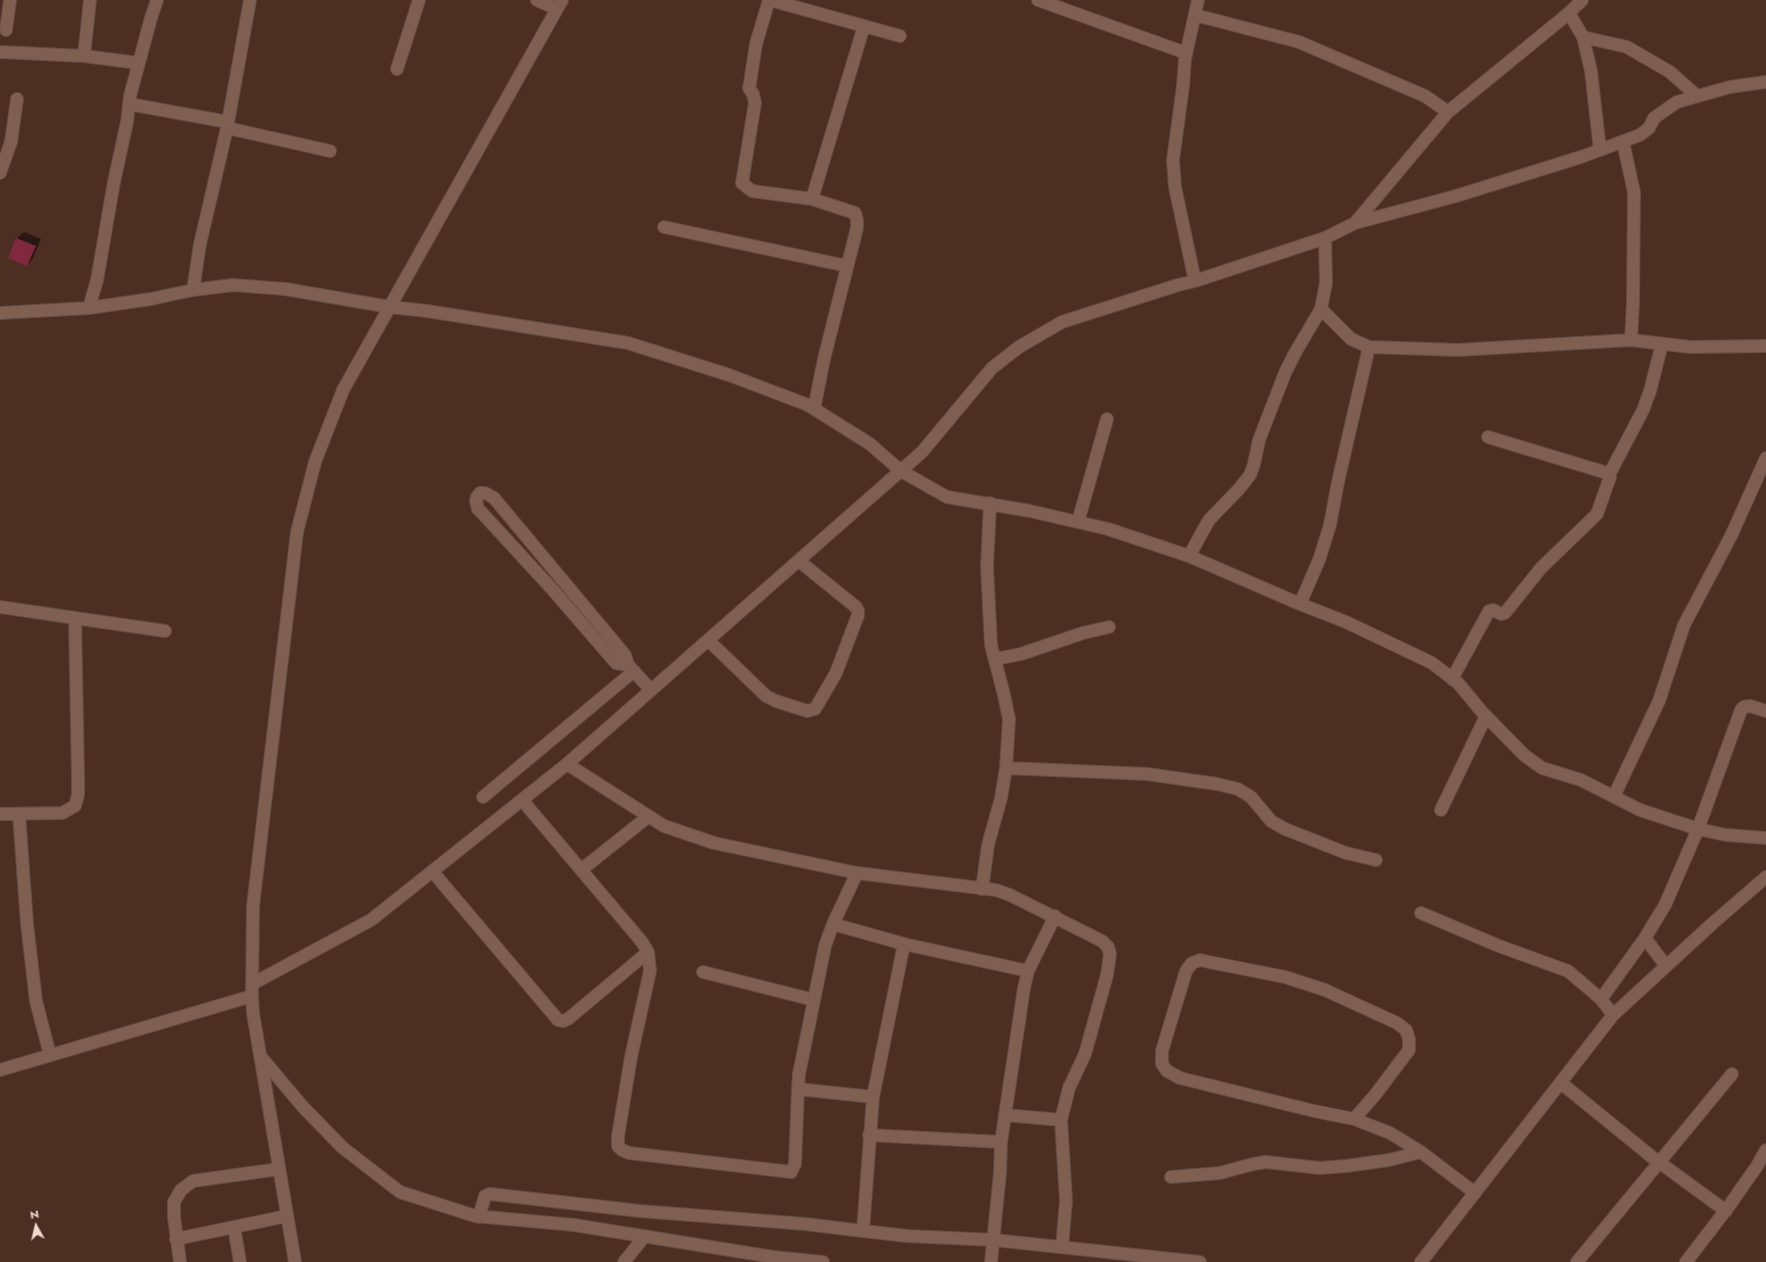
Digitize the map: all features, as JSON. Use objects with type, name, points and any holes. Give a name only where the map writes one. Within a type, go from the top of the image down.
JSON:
[{"type":"street","points":[[6,30],[10,0]]},
{"type":"street","points":[[84,56],[90,0]]},
{"type":"street","points":[[89,308],[97,280],[129,104],[138,63],[157,0]]},
{"type":"street","points":[[193,290],[200,244],[228,125],[250,0]]},
{"type":"street","points":[[397,69],[419,0]]},
{"type":"street","points":[[295,1262],[260,1056],[252,990],[253,906],[298,532],[315,462],[342,390],[560,4],[537,0]]},
{"type":"street","points":[[814,409],[824,359],[848,266],[858,220],[855,212],[812,200],[752,191],[742,183],[755,103],[753,94],[749,88],[756,44],[770,0],[900,36]]},
{"type":"street","points":[[1038,0],[1186,53]]},
{"type":"street","points":[[1195,281],[1175,188],[1173,160],[1186,53],[1198,0]]},
{"type":"street","points":[[1355,223],[1448,112],[1582,0]]},
{"type":"street","points":[[1569,12],[1583,37],[1591,70],[1600,150]]},
{"type":"street","points":[[1195,15],[1299,42],[1425,96],[1448,112]]},
{"type":"street","points":[[812,200],[864,26]]},
{"type":"street","points":[[1583,37],[1627,47],[1670,72],[1697,96]]},
{"type":"street","points":[[0,52],[84,56],[138,63]]},
{"type":"street","points":[[0,1070],[252,990],[371,920],[568,764],[901,471],[922,452],[992,368],[1019,346],[1062,322],[1195,281],[1325,238],[1355,223],[1456,196],[1623,142],[1640,135],[1648,128],[1654,118],[1678,102],[1730,87],[1766,82]]},
{"type":"street","points":[[0,173],[11,142],[17,99]]},
{"type":"street","points":[[129,104],[228,125],[330,151]]},
{"type":"street","points":[[1623,142],[1634,192],[1633,303],[1631,340]]},
{"type":"street","points":[[664,228],[848,266]]},
{"type":"street","points":[[1189,556],[1209,520],[1239,489],[1250,475],[1259,440],[1286,373],[1295,353],[1321,309],[1326,283],[1325,238]]},
{"type":"street","points":[[0,313],[89,308],[151,299],[193,290],[233,285],[285,290],[628,343],[729,374],[814,409],[870,444],[901,471],[947,497],[990,503],[1108,529],[1189,556],[1300,604],[1346,622],[1391,642],[1432,663],[1458,683],[1486,716],[1524,755],[1542,768],[1581,780],[1640,810],[1698,829],[1726,835],[1766,838]]},
{"type":"street","points":[[1321,309],[1351,339],[1369,347],[1458,350],[1631,340],[1690,347],[1766,346]]},
{"type":"street","points":[[1452,679],[1489,611],[1492,610],[1501,614],[1505,613],[1541,568],[1597,514],[1610,477],[1609,475],[1643,410],[1650,391],[1662,344]]},
{"type":"street","points":[[1300,604],[1319,560],[1330,525],[1338,482],[1369,347]]},
{"type":"street","points":[[1078,522],[1107,419]]},
{"type":"street","points":[[1488,437],[1609,475]]},
{"type":"street","points":[[1614,796],[1659,701],[1684,625],[1731,536],[1766,458]]},
{"type":"street","points":[[631,668],[616,663],[552,589],[482,514],[478,509],[476,501],[480,494],[485,493],[494,498],[625,655],[631,668],[651,690]]},
{"type":"street","points":[[982,889],[988,845],[1001,798],[1006,768],[1009,719],[992,645],[988,604],[987,567],[990,503]]},
{"type":"street","points":[[708,640],[766,696],[776,702],[807,711],[815,709],[836,673],[858,616],[858,611],[856,606],[799,561]]},
{"type":"street","points":[[0,607],[165,631]]},
{"type":"street","points":[[0,814],[62,813],[75,806],[78,794],[78,776],[75,618]]},
{"type":"street","points":[[995,659],[1021,654],[1083,633],[1109,627]]},
{"type":"street","points":[[483,797],[631,668]]},
{"type":"street","points":[[1601,999],[1645,938],[1665,905],[1698,829],[1741,710],[1744,707],[1750,706],[1766,711]]},
{"type":"street","points":[[1441,810],[1486,716]]},
{"type":"street","points":[[568,764],[664,826],[714,843],[857,873],[996,890],[1054,916],[1102,941],[1108,947],[1110,954],[1107,975],[1085,1054],[1069,1088],[1061,1120],[1066,1201],[1062,1248]]},
{"type":"street","points":[[1006,768],[1147,774],[1217,784],[1238,789],[1251,797],[1271,821],[1285,829],[1346,852],[1376,860]]},
{"type":"street","points":[[522,800],[642,942],[648,952],[650,971],[631,1057],[618,1136],[618,1146],[622,1150],[629,1153],[791,1172],[795,1164],[799,1074],[825,946],[833,924],[857,873]]},
{"type":"street","points":[[19,814],[27,924],[36,1001],[50,1054]]},
{"type":"street","points":[[581,870],[650,816]]},
{"type":"street","points":[[432,872],[558,1020],[563,1021],[568,1019],[648,952]]},
{"type":"street","points":[[1421,1262],[1613,1014],[1766,878]]},
{"type":"street","points":[[1421,914],[1499,946],[1568,971],[1601,999],[1613,1014]]},
{"type":"street","points":[[992,1251],[1000,1173],[1001,1142],[1028,971],[1054,916]]},
{"type":"street","points":[[833,924],[904,944],[1028,971]]},
{"type":"street","points":[[1645,938],[1666,966]]},
{"type":"street","points":[[863,1231],[873,1096],[904,944]]},
{"type":"street","points":[[1354,1119],[1375,1095],[1408,1050],[1409,1039],[1406,1030],[1397,1023],[1318,988],[1285,978],[1200,960],[1192,964],[1186,971],[1162,1051],[1162,1064],[1167,1071],[1180,1078],[1314,1111],[1354,1119],[1390,1133],[1420,1152],[1475,1193]]},
{"type":"street","points":[[703,972],[814,1000]]},
{"type":"street","points":[[260,1056],[303,1107],[343,1148],[400,1192],[644,1237],[773,1257],[823,1262]]},
{"type":"street","points":[[1577,1262],[1732,1074]]},
{"type":"street","points":[[1561,1083],[1660,1163],[1726,1211]]},
{"type":"street","points":[[798,1089],[873,1096]]},
{"type":"street","points":[[1005,1115],[1061,1120]]},
{"type":"street","points":[[869,1135],[1001,1142]]},
{"type":"street","points":[[1686,1262],[1726,1211],[1757,1166],[1766,1150]]},
{"type":"street","points":[[1171,1177],[1220,1173],[1266,1162],[1319,1168],[1346,1166],[1389,1160],[1420,1152]]},
{"type":"street","points":[[180,1262],[176,1239],[174,1202],[181,1190],[193,1181],[279,1169]]},
{"type":"street","points":[[482,1207],[490,1194],[640,1211],[805,1224],[907,1236],[992,1251],[1062,1248],[1200,1262]]},
{"type":"street","points":[[176,1239],[287,1216]]},
{"type":"street","points":[[234,1227],[240,1262]]},
{"type":"street","points":[[624,1262],[644,1237]]},
{"type":"building","points":[[16,238],[36,246],[27,266],[8,258]]}]
